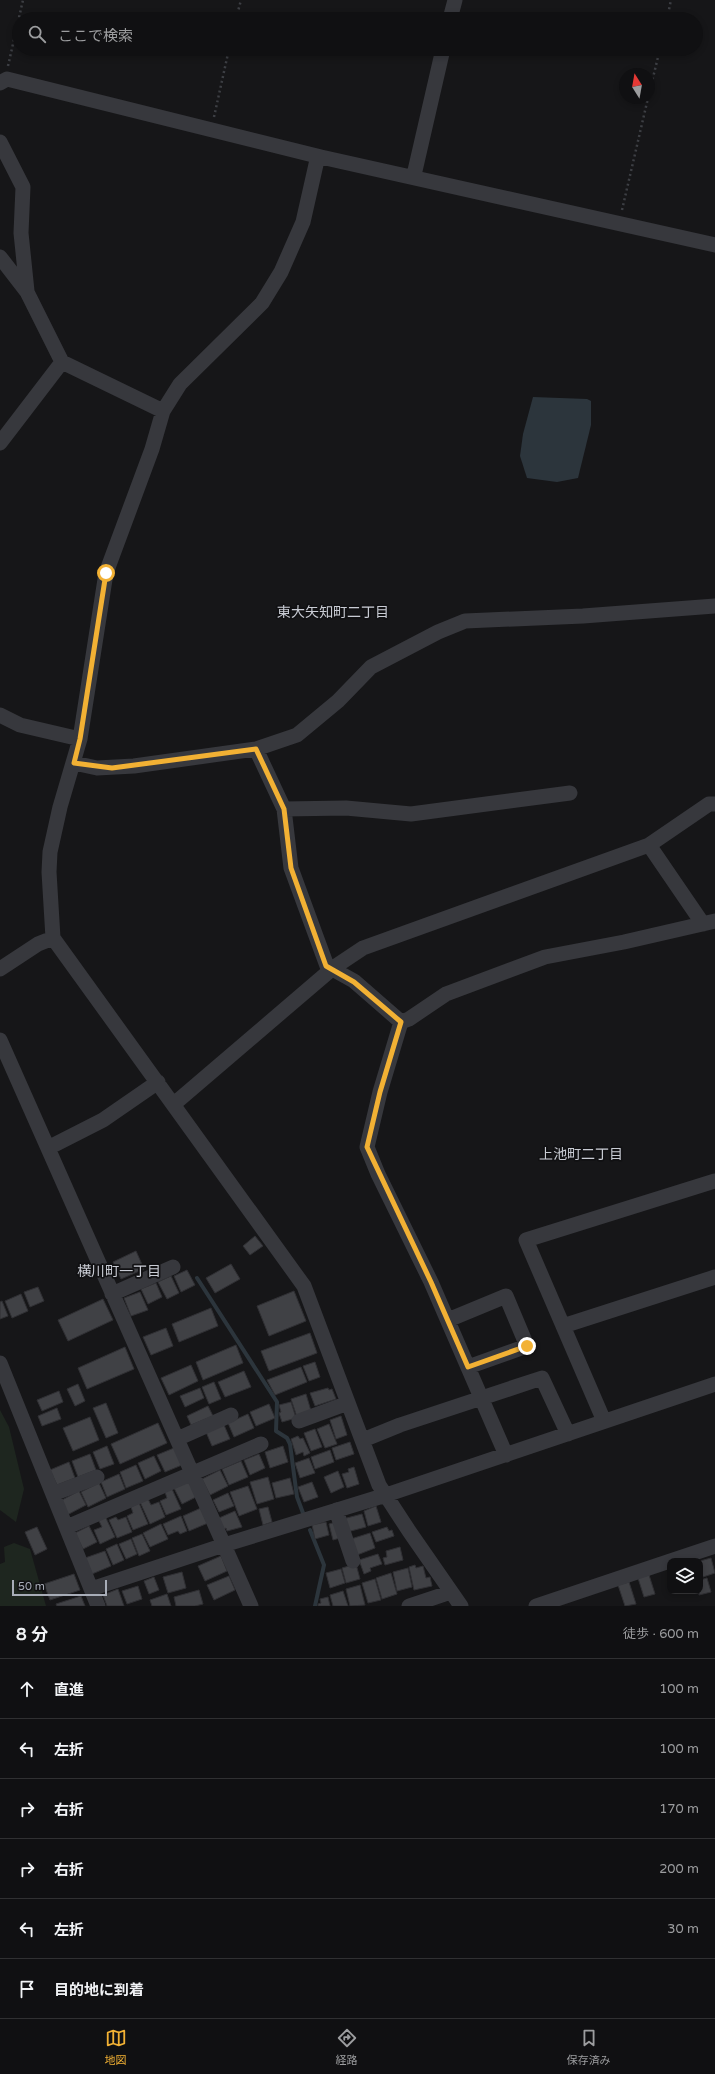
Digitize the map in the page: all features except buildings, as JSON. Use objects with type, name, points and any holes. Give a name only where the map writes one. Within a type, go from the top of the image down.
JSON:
[{"type":"street","points":[[451,12],[454,0]]},
{"type":"street","points":[[408,176],[414,174],[441,56]]},
{"type":"street","points":[[3,81],[321,157],[715,245]]},
{"type":"street","points":[[0,142],[23,187],[21,233],[27,292]]},
{"type":"street","points":[[321,157],[317,160],[310,199],[295,243],[281,272],[262,303],[180,384],[163,411],[152,449],[106,573],[80,739],[60,807],[50,852],[49,872],[53,938],[304,1286],[379,1484],[408,1531],[461,1606]]},
{"type":"street","points":[[0,257],[27,292],[62,362],[163,411]]},
{"type":"street","points":[[0,443],[62,362]]},
{"type":"street","points":[[74,763],[112,768],[256,749],[297,735],[338,701],[371,667],[438,632],[466,621],[582,616],[715,606]]},
{"type":"street","points":[[0,715],[20,725],[80,739]]},
{"type":"street","points":[[256,749],[284,809],[291,868],[326,966],[333,968],[354,982],[401,1022]]},
{"type":"street","points":[[284,809],[346,808],[411,814],[570,793]]},
{"type":"street","points":[[174,1104],[333,968],[371,944],[649,845],[709,804],[715,804]]},
{"type":"street","points":[[401,1022],[409,1019],[446,994],[546,957],[709,923],[649,845]]},
{"type":"street","points":[[0,969],[38,944],[53,938]]},
{"type":"street","points":[[401,1022],[380,1092],[367,1147],[448,1320],[506,1455]]},
{"type":"street","points":[[0,1040],[252,1606]]},
{"type":"street","points":[[48,1148],[103,1120],[158,1082]]},
{"type":"street","points":[[604,1421],[526,1240],[715,1181]]},
{"type":"street","points":[[112,1294],[173,1267]]},
{"type":"street","points":[[563,1326],[715,1277]]},
{"type":"street","points":[[448,1320],[506,1296],[527,1346],[468,1367]]},
{"type":"street","points":[[0,1363],[98,1606]]},
{"type":"street","points":[[362,1440],[400,1425],[542,1378],[568,1434]]},
{"type":"street","points":[[91,1589],[224,1545],[386,1495],[715,1384]]},
{"type":"street","points":[[299,1422],[348,1403]]},
{"type":"street","points":[[177,1439],[231,1415]]},
{"type":"street","points":[[66,1527],[192,1472],[261,1444]]},
{"type":"street","points":[[53,1494],[97,1477]]},
{"type":"street","points":[[336,1510],[354,1561]]},
{"type":"street","points":[[679,1558],[715,1546]]},
{"type":"street","points":[[536,1606],[667,1562]]},
{"type":"street","points":[[409,1606],[451,1592]]},
{"type":"path","points":[[20,12],[23,0]]},
{"type":"path","points":[[238,12],[241,0]]},
{"type":"path","points":[[668,12],[671,0]]},
{"type":"path","points":[[3,81],[12,48]]},
{"type":"path","points":[[211,130],[227,56]]},
{"type":"path","points":[[655,69],[658,56]]},
{"type":"path","points":[[618,224],[647,104]]},
{"type":"shaded area","points":[[533,397],[587,399],[591,401],[591,425],[578,478],[557,482],[527,478],[520,456],[523,434]]},
{"type":"shaded area","points":[[0,1410],[9,1427],[24,1489],[16,1522],[0,1510]]},
{"type":"shaded area","points":[[14,1543],[30,1549],[46,1606],[0,1606],[0,1564],[5,1562],[4,1547]]},
{"type":"waterway","points":[[197,1278],[277,1402],[276,1431],[287,1438],[290,1444],[297,1497],[303,1513]]},
{"type":"waterway","points":[[310,1530],[324,1565],[315,1606]]},
{"type":"district","name":"東大矢知町二丁目","points":[[333,612]]},
{"type":"district","name":"上池町二丁目","points":[[581,1154]]},
{"type":"district","name":"横川町一丁目","points":[[119,1271]]},
{"type":"route","points":[[106,573],[80,739],[74,763],[97,768],[112,768],[256,749],[284,809],[291,868],[326,966],[333,968],[354,982],[401,1022],[380,1092],[367,1147],[378,1174],[431,1282],[468,1367],[527,1346]]}]
